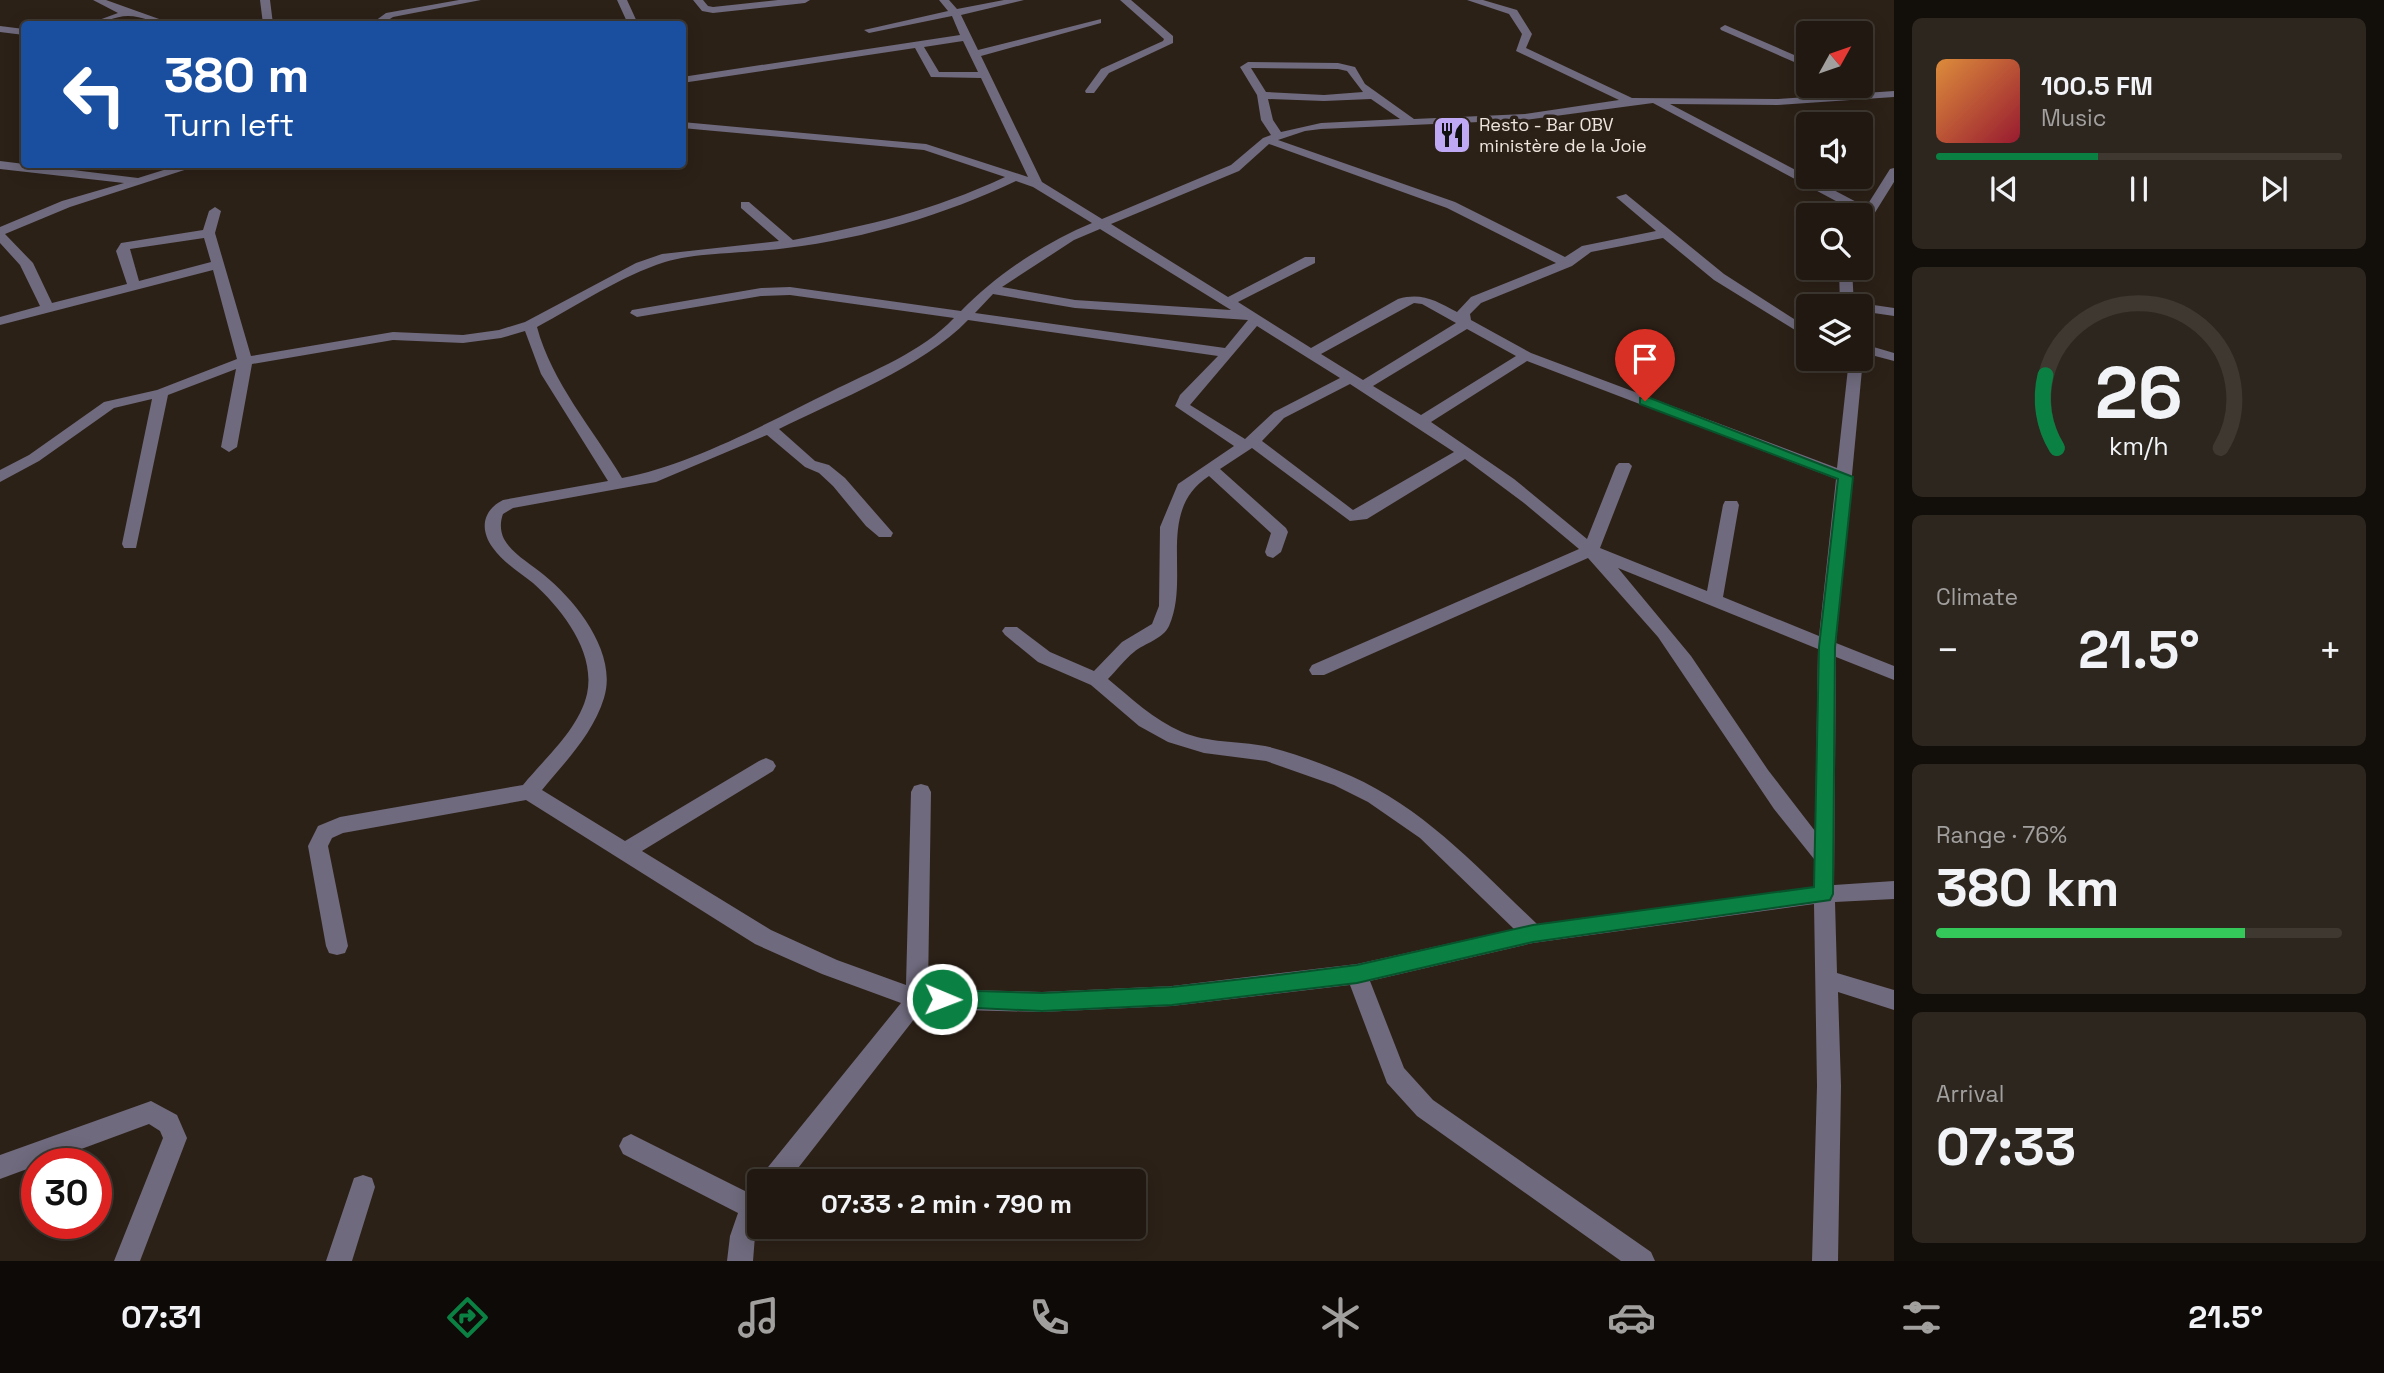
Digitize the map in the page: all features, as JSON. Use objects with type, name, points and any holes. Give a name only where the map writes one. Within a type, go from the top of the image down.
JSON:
[{"type":"street","points":[[98,0],[127,13],[157,21]]},
{"type":"street","points":[[265,0],[268,21]]},
{"type":"street","points":[[390,15],[391,0]]},
{"type":"street","points":[[381,21],[390,15],[476,0]]},
{"type":"street","points":[[622,0],[632,21]]},
{"type":"street","points":[[698,0],[705,9],[713,10],[764,2],[805,0]]},
{"type":"street","points":[[944,0],[955,13],[1037,184]]},
{"type":"street","points":[[869,30],[1019,0]]},
{"type":"street","points":[[1090,91],[1110,68],[1168,43],[1169,37],[1125,0]]},
{"type":"street","points":[[1472,0],[1513,12],[1527,34],[1520,49],[1630,101]]},
{"type":"street","points":[[102,21],[127,13]]},
{"type":"street","points":[[975,54],[1097,21]]},
{"type":"street","points":[[1725,28],[1796,60]]},
{"type":"street","points":[[0,29],[21,32]]},
{"type":"street","points":[[686,79],[967,37]]},
{"type":"street","points":[[918,45],[935,75],[985,75]]},
{"type":"street","points":[[1272,138],[1262,95],[1245,67],[1248,65],[1351,69],[1361,86],[1376,94],[1413,123]]},
{"type":"street","points":[[1262,95],[1324,98],[1376,94]]},
{"type":"street","points":[[1873,95],[1894,94]]},
{"type":"street","points":[[529,792],[579,727],[596,695],[595,664],[584,634],[569,610],[547,586],[497,543],[493,514],[509,504],[650,478],[768,428],[882,372],[953,331],[964,314],[990,289],[1070,237],[1235,167],[1272,138],[1312,127],[1545,116],[1630,101],[1778,102],[1831,98]]},
{"type":"street","points":[[1654,100],[1849,203]]},
{"type":"street","points":[[686,125],[883,141],[958,156],[1037,184],[1421,422],[1465,452],[1591,550],[1663,633],[1739,739],[1779,803],[1825,857]]},
{"type":"street","points":[[1272,138],[1451,205],[1567,263]]},
{"type":"street","points":[[0,165],[21,167]]},
{"type":"street","points":[[26,168],[140,181]]},
{"type":"street","points":[[48,309],[26,263],[0,234],[50,209],[184,168]]},
{"type":"street","points":[[1873,205],[1894,172]]},
{"type":"street","points":[[0,477],[73,431],[96,411],[109,405],[161,393],[244,361],[393,336],[483,338],[530,325],[642,266],[667,257],[790,244],[918,217],[959,203],[1015,177]]},
{"type":"street","points":[[1622,197],[1719,277],[1796,326]]},
{"type":"street","points":[[745,205],[790,244]]},
{"type":"street","points":[[215,211],[209,233],[215,265],[244,361],[229,447]]},
{"type":"street","points":[[134,286],[122,251],[126,246],[209,233]]},
{"type":"street","points":[[1465,324],[1463,313],[1476,300],[1567,263],[1575,255],[1595,247],[1667,233]]},
{"type":"street","points":[[1228,302],[1310,260]]},
{"type":"street","points":[[0,321],[215,265]]},
{"type":"street","points":[[990,289],[1075,304],[1253,317]]},
{"type":"street","points":[[637,313],[761,292],[790,291],[1229,353]]},
{"type":"street","points":[[1311,354],[1413,299],[1426,301],[1527,356],[1846,477]]},
{"type":"street","points":[[1873,309],[1894,312]]},
{"type":"street","points":[[1253,317],[1229,353],[1185,398],[1182,405],[1249,444],[1350,516],[1362,515],[1465,452]]},
{"type":"street","points":[[1097,680],[1128,647],[1158,628],[1168,606],[1168,527],[1186,484],[1249,444],[1279,415],[1357,382],[1465,324]]},
{"type":"street","points":[[530,325],[536,352],[552,384],[576,416],[618,484]]},
{"type":"street","points":[[1421,422],[1527,356]]},
{"type":"street","points":[[1873,357],[1894,357]]},
{"type":"street","points":[[1825,1261],[1829,1100],[1824,894],[1827,647],[1846,477],[1854,371]]},
{"type":"street","points":[[130,544],[161,393]]},
{"type":"street","points":[[768,428],[810,464],[824,469],[839,482],[872,523],[885,533]]},
{"type":"street","points":[[1318,670],[1591,550],[1624,466]]},
{"type":"street","points":[[1211,470],[1280,532],[1273,552]]},
{"type":"street","points":[[1714,601],[1731,505]]},
{"type":"street","points":[[1591,550],[1894,673]]},
{"type":"street","points":[[1011,631],[1044,657],[1097,680],[1146,721],[1175,737],[1204,746],[1267,754],[1341,780],[1375,796],[1427,832],[1533,934]]},
{"type":"street","points":[[624,852],[766,766]]},
{"type":"street","points":[[337,946],[318,846],[325,832],[340,825],[529,792],[763,937],[830,967],[917,999],[1042,1002],[1172,996],[1357,974],[1533,934],[1824,894],[1894,890]]},
{"type":"street","points":[[782,1169],[917,999],[921,793]]},
{"type":"street","points":[[1357,974],[1395,1075],[1408,1092],[1425,1108],[1642,1261]]},
{"type":"street","points":[[1826,979],[1894,1000]]},
{"type":"street","points":[[0,1167],[151,1112],[169,1123],[175,1139],[127,1261]]},
{"type":"street","points":[[631,1146],[747,1199]]},
{"type":"street","points":[[339,1261],[362,1187]]},
{"type":"street","points":[[740,1261],[739,1243],[747,1224]]},
{"type":"place","name":"Resto - Bar OBV ministère de la Joie","points":[[1452,135]]},
{"type":"route","points":[[942,999],[1042,1002],[1172,996],[1278,984],[1357,974],[1533,934],[1824,894],[1827,647],[1841,499],[1846,477],[1645,401]]}]
